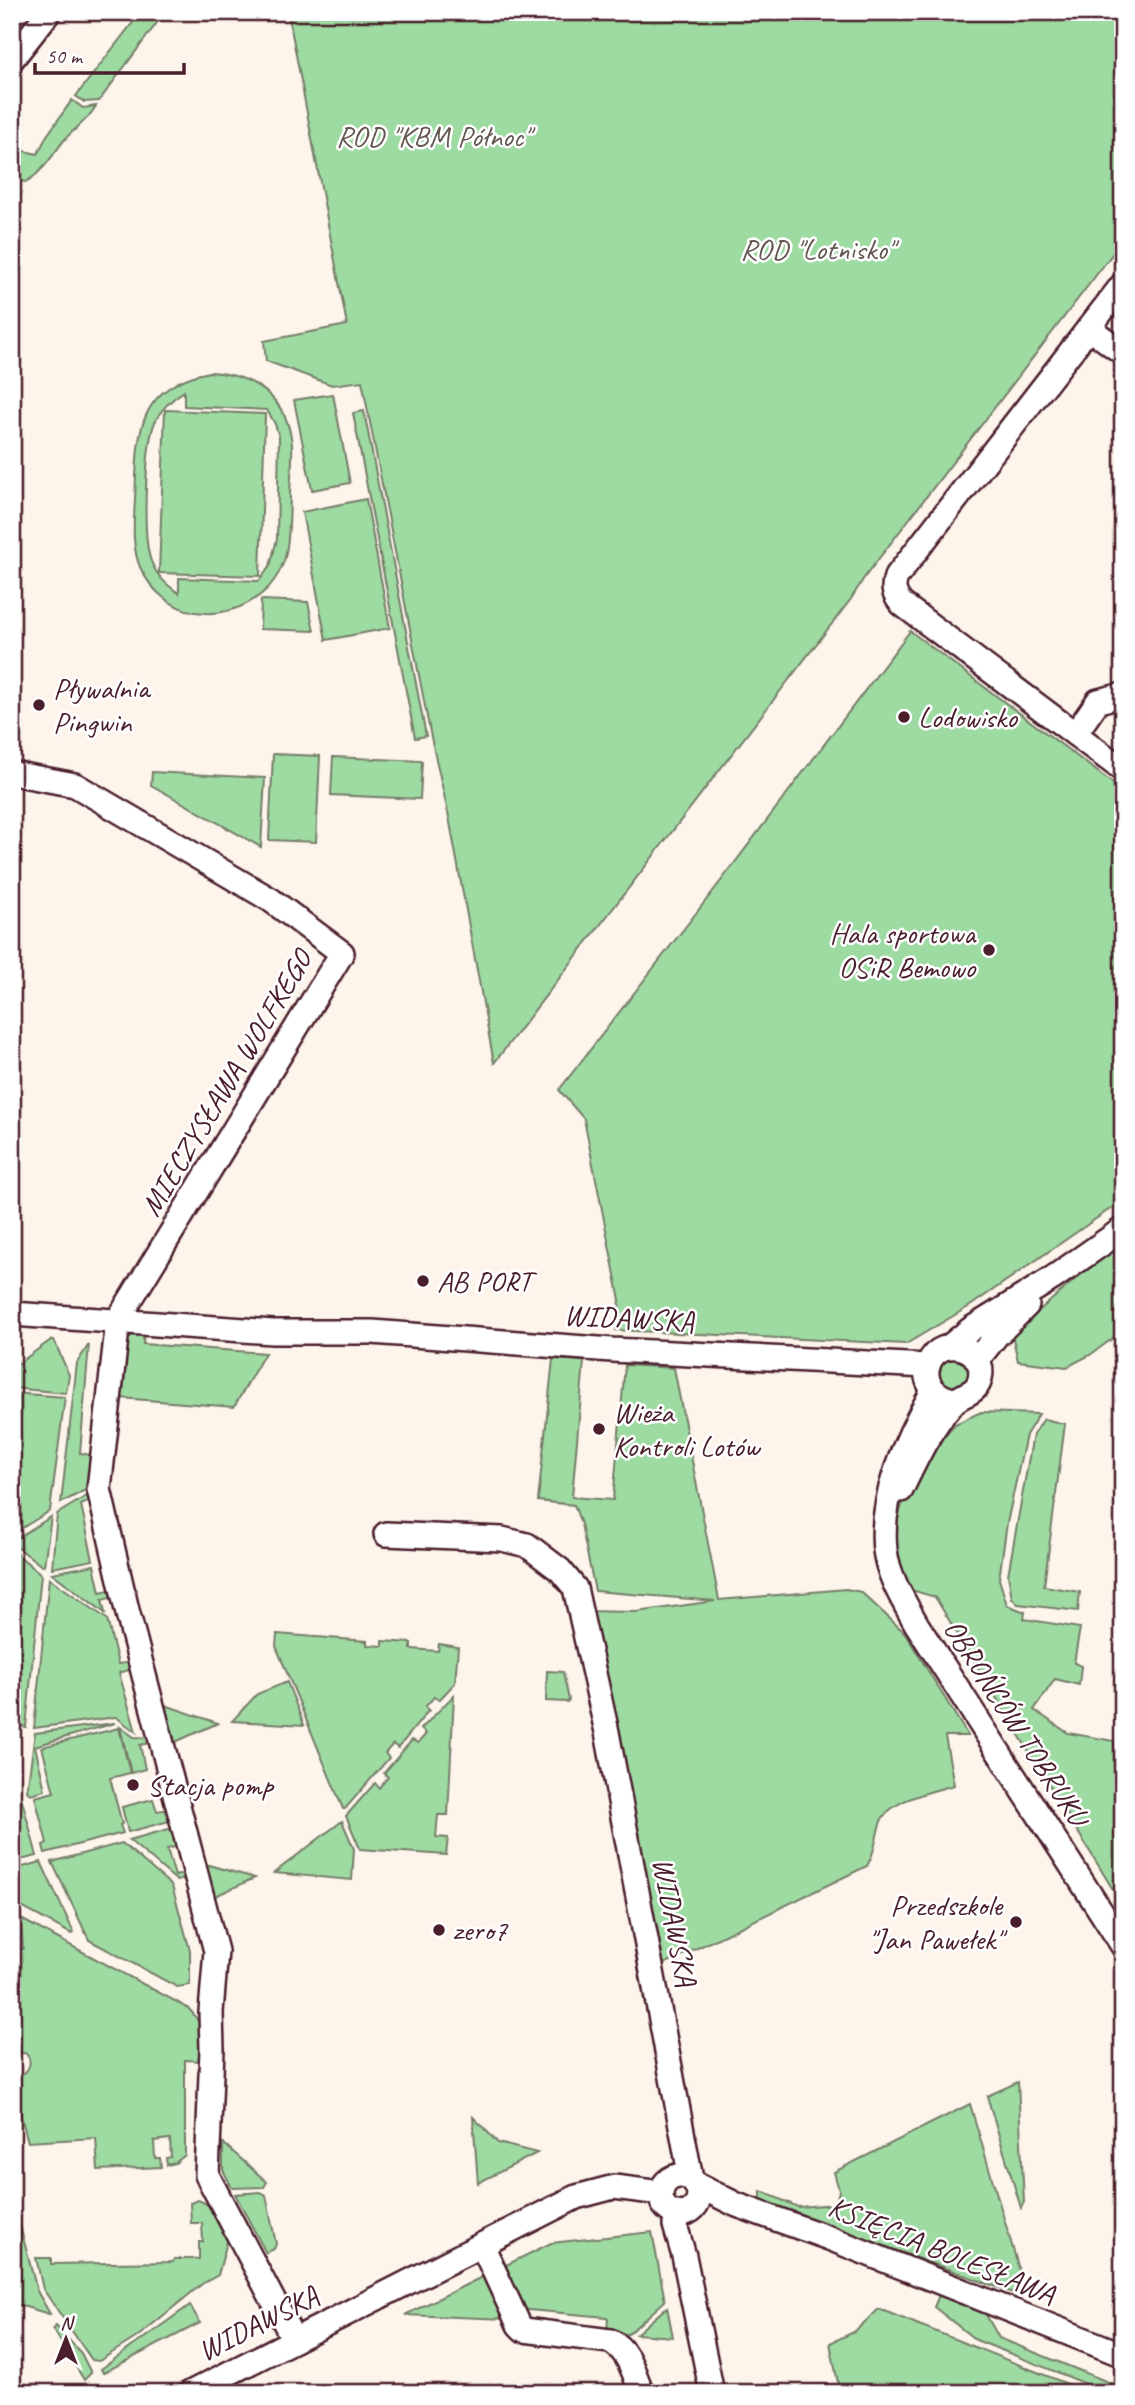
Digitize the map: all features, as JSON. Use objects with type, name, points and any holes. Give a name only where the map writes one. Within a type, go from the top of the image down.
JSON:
[{"type":"street","points":[[12,59],[49,12]]},
{"type":"street","points":[[1123,284],[896,577],[894,591],[902,604],[1123,770]]},
{"type":"street","points":[[1089,328],[1123,353]]},
{"type":"street","points":[[1076,734],[1098,701],[1123,695]]},
{"type":"street","name":"MIECZYSŁAWA WOLFKEGO","points":[[12,773],[75,785],[271,900],[342,953],[118,1320],[99,1489],[133,1635],[216,1951],[211,2012],[207,2175],[294,2340]]},
{"type":"street","points":[[950,1346],[971,1329],[1053,1278],[1123,1229]]},
{"type":"street","points":[[977,1360],[996,1336],[1053,1278]]},
{"type":"street","points":[[12,1314],[118,1320]]},
{"type":"street","name":"WIDAWSKA","points":[[118,1320],[273,1332],[372,1332],[612,1350],[927,1366]]},
{"type":"street","points":[[961,1347],[977,1360],[979,1380],[974,1390],[960,1398],[946,1399],[933,1391],[927,1376],[927,1366],[932,1356],[940,1349],[961,1347]]},
{"type":"street","name":"OBROŃCÓW TOBRUKU","points":[[933,1391],[917,1419],[897,1465],[886,1521],[885,1551],[895,1583],[917,1625],[1123,1946]]},
{"type":"street","name":"OBROŃCÓW TOBRUKU","points":[[886,1521],[929,1437],[960,1398]]},
{"type":"street","name":"WIDAWSKA","points":[[386,1534],[502,1539],[527,1545],[559,1570],[575,1588],[607,1732],[684,2143],[679,2184],[665,2206],[684,2212]]},
{"type":"street","name":"WIDAWSKA","points":[[190,2393],[576,2197],[614,2187],[679,2184],[699,2197],[675,2225],[684,2256],[712,2393]]},
{"type":"street","name":"KSIĘCIA BOLESŁAWA","points":[[679,2184],[829,2238],[1123,2355]]},
{"type":"street","name":"KSIĘCIA BOLESŁAWA","points":[[684,2212],[737,2205]]},
{"type":"street","points":[[482,2245],[519,2325],[524,2330],[610,2341],[618,2345],[624,2351],[642,2393]]},
{"type":"green space","points":[[141,12],[165,12],[99,101],[84,102],[76,96]]},
{"type":"green space","points":[[288,12],[1123,12],[1123,240],[494,1063],[449,817],[362,381],[332,385],[266,361],[264,341],[347,325]]},
{"type":"green space","points":[[72,100],[83,108],[96,106],[35,176],[26,182],[19,180],[15,171],[19,150],[38,154],[46,137]]},
{"type":"green space","points":[[209,372],[240,378],[254,384],[276,402],[284,414],[292,445],[289,530],[284,561],[278,574],[260,595],[249,603],[223,612],[195,612],[169,602],[155,590],[144,575],[135,550],[137,455],[145,418],[153,402],[166,389],[184,379]],"holes":[[[184,391],[184,406],[267,410],[275,424],[279,437],[277,539],[270,566],[259,581],[179,578],[179,593],[162,579],[153,566],[146,533],[147,470],[152,434],[160,412]]]},
{"type":"green space","points":[[333,394],[350,483],[312,490],[294,400]]},
{"type":"green space","points":[[165,410],[265,414],[260,576],[159,573]]},
{"type":"green space","points":[[364,411],[426,736],[415,738],[353,413]]},
{"type":"green space","points":[[366,499],[390,628],[326,640],[302,512]]},
{"type":"green space","points":[[261,600],[308,602],[314,631],[260,629]]},
{"type":"green space","points":[[910,631],[1123,791],[1123,1200],[970,1306],[906,1344],[616,1330],[620,1300],[584,1119],[559,1090]]},
{"type":"green space","points":[[273,754],[320,756],[316,842],[269,840]]},
{"type":"green space","points":[[333,757],[422,761],[420,799],[331,795]]},
{"type":"green space","points":[[152,772],[265,778],[261,847],[151,785]]},
{"type":"green space","points":[[1123,1243],[1123,1331],[1090,1355],[1067,1367],[1018,1361],[1012,1334],[1079,1276]]},
{"type":"green space","points":[[137,1330],[144,1330],[143,1344],[265,1353],[234,1407],[121,1398],[127,1340]]},
{"type":"green space","points":[[54,1340],[69,1375],[66,1393],[12,1388],[12,1368]]},
{"type":"green space","points":[[89,1344],[80,1453],[95,1456],[91,1487],[61,1503],[77,1363]]},
{"type":"green space","points":[[954,1357],[965,1362],[970,1373],[965,1384],[954,1389],[943,1384],[938,1373],[943,1362]]},
{"type":"green space","points":[[553,1359],[584,1361],[572,1497],[613,1500],[625,1365],[674,1368],[719,1600],[846,1589],[861,1592],[905,1633],[968,1736],[945,1736],[954,1785],[912,1798],[884,1816],[867,1866],[652,1970],[580,1611],[637,1612],[715,1601],[595,1591],[581,1524],[574,1505],[538,1501]]},
{"type":"green space","points":[[12,1393],[65,1397],[50,1511],[12,1534]]},
{"type":"green space","points":[[981,1412],[1039,1414],[1026,1435],[1007,1523],[999,1579],[1007,1605],[1025,1612],[1024,1619],[1080,1628],[1074,1663],[1081,1666],[1079,1685],[1055,1679],[1034,1710],[1068,1733],[1114,1741],[1116,1768],[1123,1779],[1123,1906],[935,1597],[911,1590],[897,1560],[895,1539],[901,1508],[937,1437],[945,1435],[955,1424]]},
{"type":"green space","points":[[1044,1419],[1065,1424],[1044,1586],[1080,1592],[1078,1611],[1018,1604],[1012,1598],[1008,1575],[1033,1435]]},
{"type":"green space","points":[[93,1492],[90,1501],[81,1505],[93,1560],[52,1568],[57,1514]]},
{"type":"green space","points":[[51,1517],[44,1565],[42,1566],[12,1541]]},
{"type":"green space","points":[[12,1550],[41,1574],[26,1727],[12,1724]]},
{"type":"green space","points":[[94,1565],[100,1592],[115,1589],[117,1596],[102,1600],[105,1613],[52,1573]]},
{"type":"green space","points":[[49,1578],[107,1619],[118,1664],[133,1662],[135,1668],[119,1673],[136,1732],[116,1717],[34,1728]]},
{"type":"green space","points":[[277,1634],[367,1641],[367,1645],[383,1646],[383,1641],[411,1643],[411,1649],[438,1651],[439,1644],[458,1647],[455,1683],[439,1700],[434,1697],[425,1707],[429,1710],[398,1748],[393,1744],[385,1753],[389,1758],[345,1809],[276,1646]]},
{"type":"green space","points":[[547,1671],[563,1672],[569,1700],[567,1702],[546,1701]]},
{"type":"green space","points":[[287,1682],[304,1725],[232,1721],[257,1694]]},
{"type":"green space","points":[[454,1695],[448,1815],[438,1815],[436,1837],[448,1838],[446,1855],[360,1849],[346,1816],[375,1783],[379,1788],[388,1777],[384,1773],[412,1740],[418,1743],[426,1734],[421,1729]]},
{"type":"green space","points":[[165,1705],[218,1723],[175,1742]]},
{"type":"green space","points":[[115,1723],[35,1746],[45,1790],[30,1794],[27,1791],[35,1733]]},
{"type":"green space","points":[[120,1727],[134,1737],[153,1738],[154,1742],[140,1745],[145,1769],[131,1773]]},
{"type":"green space","points":[[119,1728],[130,1773],[110,1778],[123,1833],[45,1853],[43,1845],[47,1843],[35,1797],[54,1792],[42,1747]]},
{"type":"green space","points":[[153,1799],[157,1811],[170,1809],[173,1820],[128,1832],[122,1807]]},
{"type":"green space","points":[[22,1800],[37,1856],[12,1862],[12,1823]]},
{"type":"green space","points":[[342,1821],[354,1849],[352,1880],[274,1873]]},
{"type":"green space","points":[[176,1827],[182,1845],[167,1849],[175,1876],[187,1873],[189,1878],[177,1881],[129,1840]]},
{"type":"green space","points":[[122,1843],[172,1886],[190,1950],[190,1985],[177,1987],[89,1940],[52,1862]]},
{"type":"green space","points":[[41,1862],[74,1933],[72,1934],[12,1902],[12,1870]]},
{"type":"green space","points":[[205,1864],[255,1878],[213,1897]]},
{"type":"green space","points":[[21,1919],[188,2008],[194,2014],[201,2026],[202,2061],[185,2060],[185,2155],[175,2163],[167,2165],[166,2158],[171,2157],[170,2139],[154,2141],[155,2158],[160,2158],[161,2167],[98,2170],[96,2138],[28,2142],[12,2083],[12,2074],[22,2075],[29,2067],[30,2061],[25,2053],[12,2053],[12,1949],[23,1949]]},
{"type":"green space","points":[[1018,2082],[1024,2202],[1021,2208],[987,2096]]},
{"type":"green space","points":[[970,2104],[1026,2293],[1016,2294],[761,2201],[761,2191],[798,2207],[836,2204],[839,2190],[834,2172]]},
{"type":"green space","points":[[473,2117],[498,2143],[537,2153],[478,2183]]},
{"type":"green space","points":[[223,2143],[267,2182],[264,2187],[232,2188],[223,2170]]},
{"type":"green space","points":[[261,2192],[266,2195],[276,2244],[274,2249],[266,2253],[235,2194]]},
{"type":"green space","points":[[198,2200],[214,2210],[228,2238],[218,2275],[202,2284],[137,2337],[99,2361],[92,2360],[43,2289],[36,2258],[51,2258],[51,2264],[173,2262],[174,2259],[199,2259],[199,2242],[203,2242],[202,2223],[191,2223],[190,2203]]},
{"type":"green space","points":[[18,2218],[37,2291],[50,2314],[12,2303],[12,2236]]},
{"type":"green space","points":[[652,2232],[665,2301],[628,2334],[607,2333],[606,2317],[518,2309],[498,2269],[551,2243]]},
{"type":"green space","points":[[488,2274],[506,2319],[405,2315]]},
{"type":"green space","points":[[940,2293],[984,2311],[999,2338],[1123,2388],[1123,2393],[1109,2393],[976,2340],[934,2307]]},
{"type":"green space","points":[[190,2305],[200,2323],[103,2373],[101,2369]]},
{"type":"green space","points":[[667,2307],[673,2337],[636,2334]]},
{"type":"green space","points":[[879,2309],[1090,2393],[840,2393],[830,2343],[854,2332]]},
{"type":"green space","points":[[56,2326],[81,2353],[91,2373],[84,2380],[53,2329]]},
{"type":"place","name":"Pływalnia Pingwin","points":[[39,705]]},
{"type":"place","name":"Lodowisko","points":[[904,717]]},
{"type":"place","name":"Hala sportowa OSiR Bemowo","points":[[989,950]]},
{"type":"place","name":"AB PORT","points":[[423,1281]]},
{"type":"place","name":"Wieża Kontroli Lotów","points":[[599,1429]]},
{"type":"place","name":"Stacja pomp","points":[[133,1785]]},
{"type":"place","name":"Przedszkole \"Jan Pawełek\"","points":[[1016,1922]]},
{"type":"place","name":"zero7","points":[[439,1930]]},
{"type":"park label","name":"ROD \"KBM Północ\"","points":[[433,136]]},
{"type":"park label","name":"ROD \"Lotnisko\"","points":[[817,249]]}]
